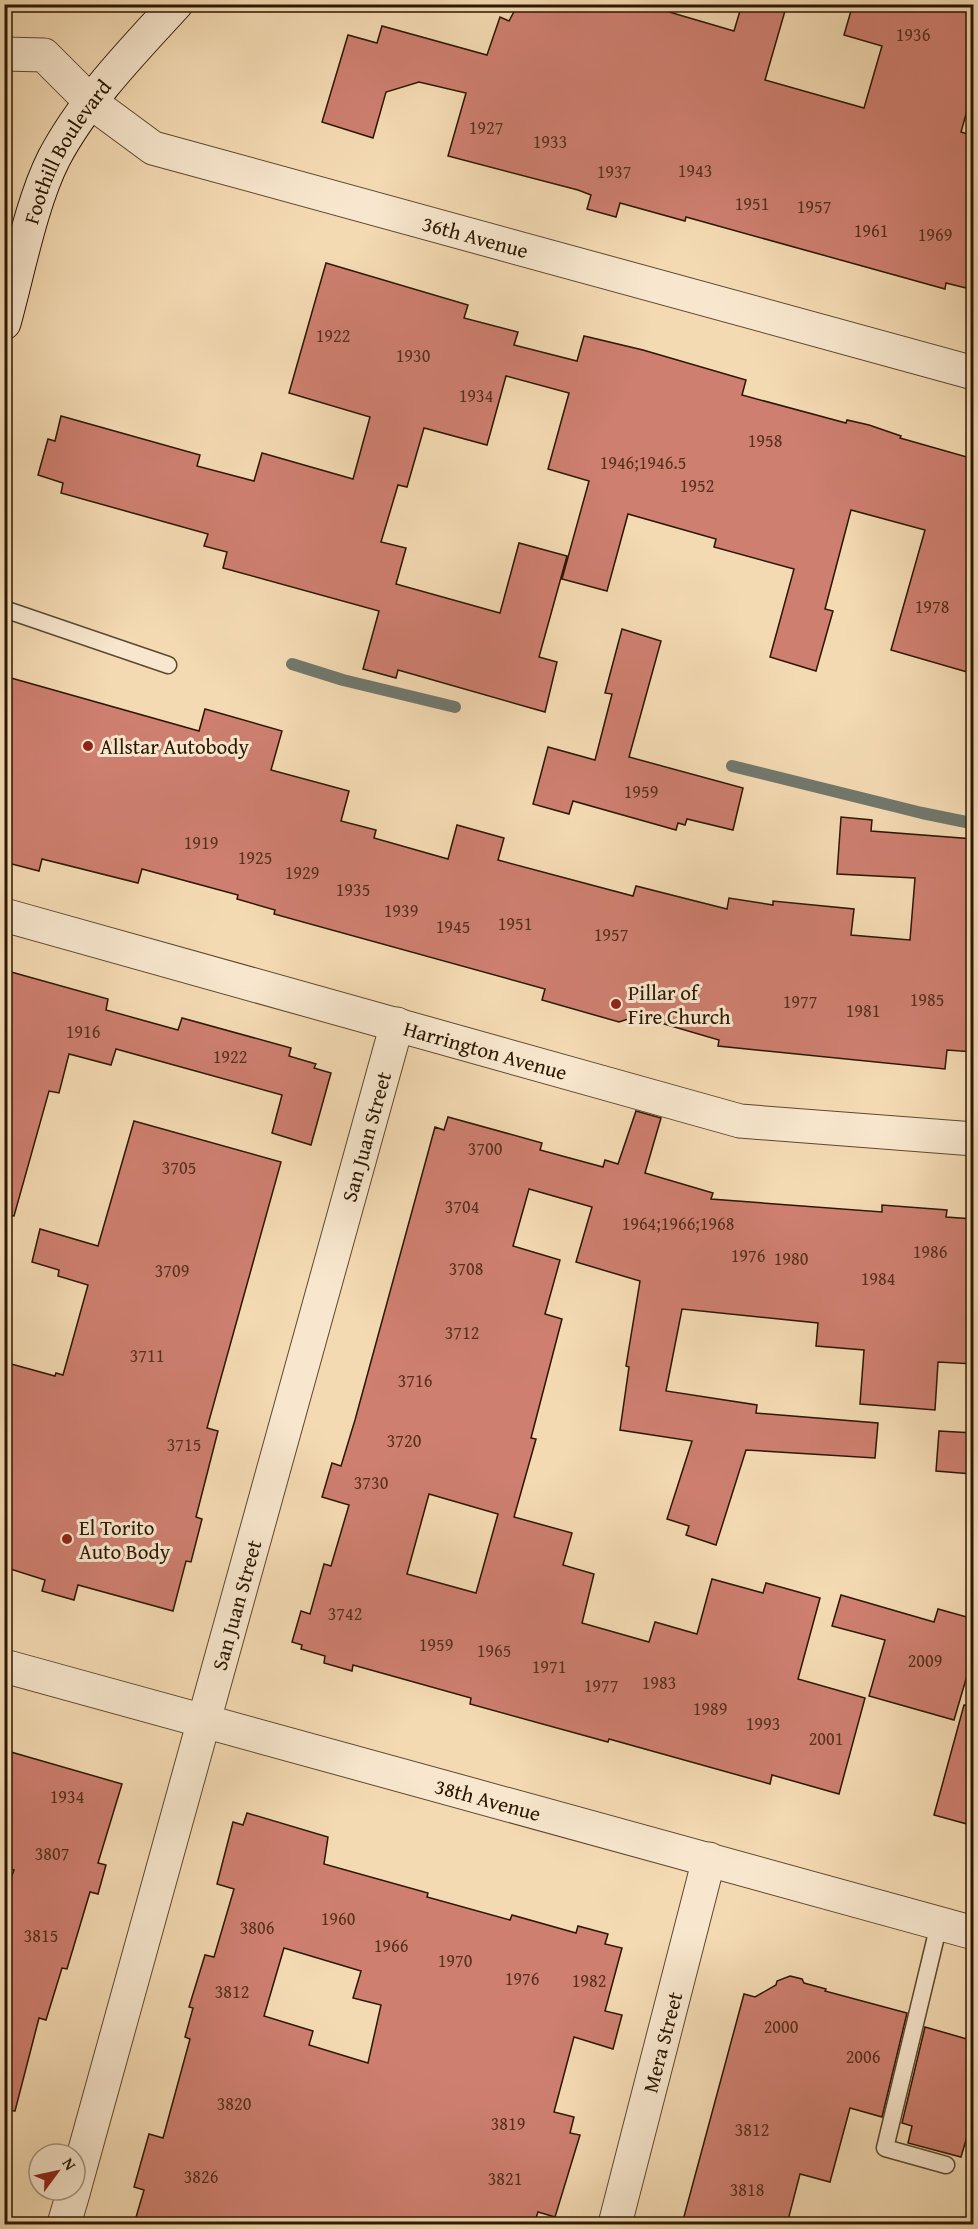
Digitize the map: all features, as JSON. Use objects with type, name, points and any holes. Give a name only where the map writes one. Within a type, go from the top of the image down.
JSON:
[{"type":"street","name":"Foothill Boulevard","points":[[4,323],[42,185],[71,130],[136,47],[176,4]]},
{"type":"street","name":"36th Avenue","points":[[4,54],[44,56],[92,103],[153,148],[974,373]]},
{"type":"street","name":"Harrington Avenue","points":[[4,915],[740,1121],[974,1139]]},
{"type":"street","name":"San Juan Street","points":[[87,2142],[397,1024]]},
{"type":"street","name":"38th Avenue","points":[[4,1666],[974,1933]]},
{"type":"street","name":"Mera Street","points":[[615,2224],[709,1860]]},
{"type":"street","name":"San Juan Street","points":[[64,2224],[70,2202]]},
{"type":"lane","points":[[4,609],[168,665]]},
{"type":"lane","points":[[939,1924],[885,2148],[946,2165]]},
{"type":"building","points":[[518,4],[642,4],[734,31],[742,4],[787,4],[765,80],[864,108],[882,46],[844,35],[853,4],[974,4],[974,86],[961,132],[974,136],[974,290],[946,283],[945,289],[686,217],[685,221],[620,203],[616,217],[587,209],[591,195],[578,190],[448,156],[466,93],[419,82],[386,92],[373,138],[322,122],[348,35],[377,43],[382,26],[487,55],[500,17],[509,21]]},
{"type":"building","points":[[326,263],[468,305],[464,318],[518,332],[514,345],[577,361],[584,336],[643,350],[746,380],[742,395],[846,423],[847,420],[869,425],[901,436],[900,438],[974,459],[974,674],[891,650],[925,530],[851,510],[825,609],[833,611],[816,671],[770,657],[794,569],[714,547],[716,539],[628,514],[607,591],[562,579],[589,481],[548,469],[569,393],[506,376],[487,445],[424,428],[407,487],[398,485],[381,542],[406,548],[396,584],[500,613],[519,543],[567,556],[539,657],[557,662],[545,712],[398,670],[396,678],[363,669],[379,611],[223,568],[227,552],[204,546],[208,534],[61,493],[63,483],[38,475],[48,439],[55,441],[61,416],[200,455],[197,466],[254,481],[262,453],[353,479],[370,417],[289,393]]},
{"type":"building","points":[[622,629],[661,641],[629,757],[743,788],[733,830],[687,819],[685,825],[678,823],[676,830],[573,801],[569,814],[533,804],[548,747],[595,760],[612,694],[605,693]]},
{"type":"building","points":[[4,676],[199,731],[205,709],[282,731],[271,770],[349,791],[341,821],[376,830],[374,838],[448,859],[457,825],[504,838],[498,860],[633,896],[636,886],[727,909],[729,898],[773,905],[773,901],[854,909],[851,935],[910,940],[915,878],[837,874],[841,817],[872,820],[871,831],[974,839],[974,1052],[947,1050],[945,1069],[718,1046],[719,1040],[637,1016],[619,1022],[542,1000],[545,989],[274,914],[275,910],[237,899],[238,895],[142,869],[138,883],[42,859],[39,871],[4,862]]},
{"type":"building","points":[[4,970],[108,999],[106,1010],[178,1030],[182,1018],[291,1048],[289,1056],[316,1064],[314,1068],[331,1073],[311,1145],[272,1133],[282,1095],[116,1049],[111,1065],[69,1054],[59,1093],[49,1091],[14,1216],[4,1215]]},
{"type":"building","points":[[636,1111],[661,1118],[645,1173],[713,1193],[711,1199],[882,1212],[882,1205],[947,1210],[946,1217],[974,1219],[974,1364],[938,1362],[935,1410],[860,1404],[864,1350],[816,1346],[818,1323],[682,1309],[666,1391],[757,1405],[756,1413],[878,1423],[875,1458],[746,1450],[716,1545],[686,1535],[689,1526],[667,1519],[692,1441],[620,1430],[629,1367],[626,1366],[640,1281],[576,1262],[592,1207],[529,1189],[513,1246],[560,1260],[545,1314],[562,1319],[531,1438],[536,1439],[514,1517],[572,1533],[563,1565],[594,1574],[582,1623],[649,1642],[655,1622],[697,1634],[712,1579],[763,1593],[766,1583],[820,1598],[798,1679],[865,1698],[839,1794],[772,1775],[770,1784],[609,1739],[608,1742],[470,1704],[471,1698],[353,1665],[352,1671],[324,1663],[325,1656],[301,1649],[302,1645],[292,1642],[301,1611],[310,1614],[324,1564],[331,1566],[349,1505],[322,1497],[332,1463],[341,1466],[435,1127],[444,1130],[448,1117],[542,1143],[540,1150],[603,1167],[605,1160],[618,1164]],"holes":[[[429,1494],[498,1514],[476,1593],[407,1574]]]},
{"type":"building","points":[[134,1121],[281,1162],[207,1428],[218,1431],[196,1517],[202,1519],[191,1562],[186,1561],[173,1611],[78,1585],[74,1600],[42,1591],[45,1580],[4,1567],[4,1362],[55,1376],[56,1373],[63,1375],[88,1285],[58,1276],[59,1270],[32,1262],[40,1229],[98,1246]]},
{"type":"building","points":[[939,1431],[974,1433],[972,1474],[936,1471]]},
{"type":"building","points":[[841,1595],[934,1622],[938,1609],[974,1619],[974,1652],[954,1720],[869,1696],[885,1640],[832,1626]]},
{"type":"building","points":[[964,1705],[974,1706],[974,1826],[934,1815]]},
{"type":"building","points":[[4,1750],[122,1784],[98,1863],[106,1865],[98,1894],[90,1892],[67,1969],[62,1968],[46,2020],[39,2018],[15,2111],[4,2110],[4,1898],[14,1870],[4,1867]]},
{"type":"building","points":[[247,1813],[328,1837],[324,1864],[428,1893],[427,1897],[510,1920],[512,1915],[576,1933],[578,1926],[608,1934],[605,1944],[622,1948],[605,2011],[622,2015],[613,2049],[574,2037],[554,2112],[574,2117],[570,2133],[580,2135],[555,2217],[538,2212],[534,2224],[134,2224],[144,2190],[134,2187],[149,2134],[163,2138],[190,2039],[185,2037],[193,2008],[189,2007],[205,1955],[214,1957],[234,1889],[217,1884],[233,1822],[243,1825]],"holes":[[[284,1948],[361,1971],[353,1998],[381,2005],[368,2063],[309,2045],[313,2031],[264,2016]]]},
{"type":"building","points":[[790,1976],[802,1979],[804,1983],[826,1989],[825,1991],[907,2013],[882,2117],[850,2108],[830,2182],[800,2174],[787,2224],[682,2224],[744,1994],[755,1997],[776,1985],[777,1981]]},
{"type":"building","points":[[925,2027],[974,2041],[974,2113],[961,2157],[908,2143],[912,2126],[902,2123]]},
{"type":"waterway","points":[[292,664],[343,680],[455,707]]},
{"type":"waterway","points":[[732,766],[966,822]]},
{"type":"place","name":"Allstar Autobody","points":[[88,746]]},
{"type":"place","name":"Pillar of Fire Church","points":[[616,1004]]},
{"type":"place","name":"El Torito Auto Body","points":[[67,1539]]}]
